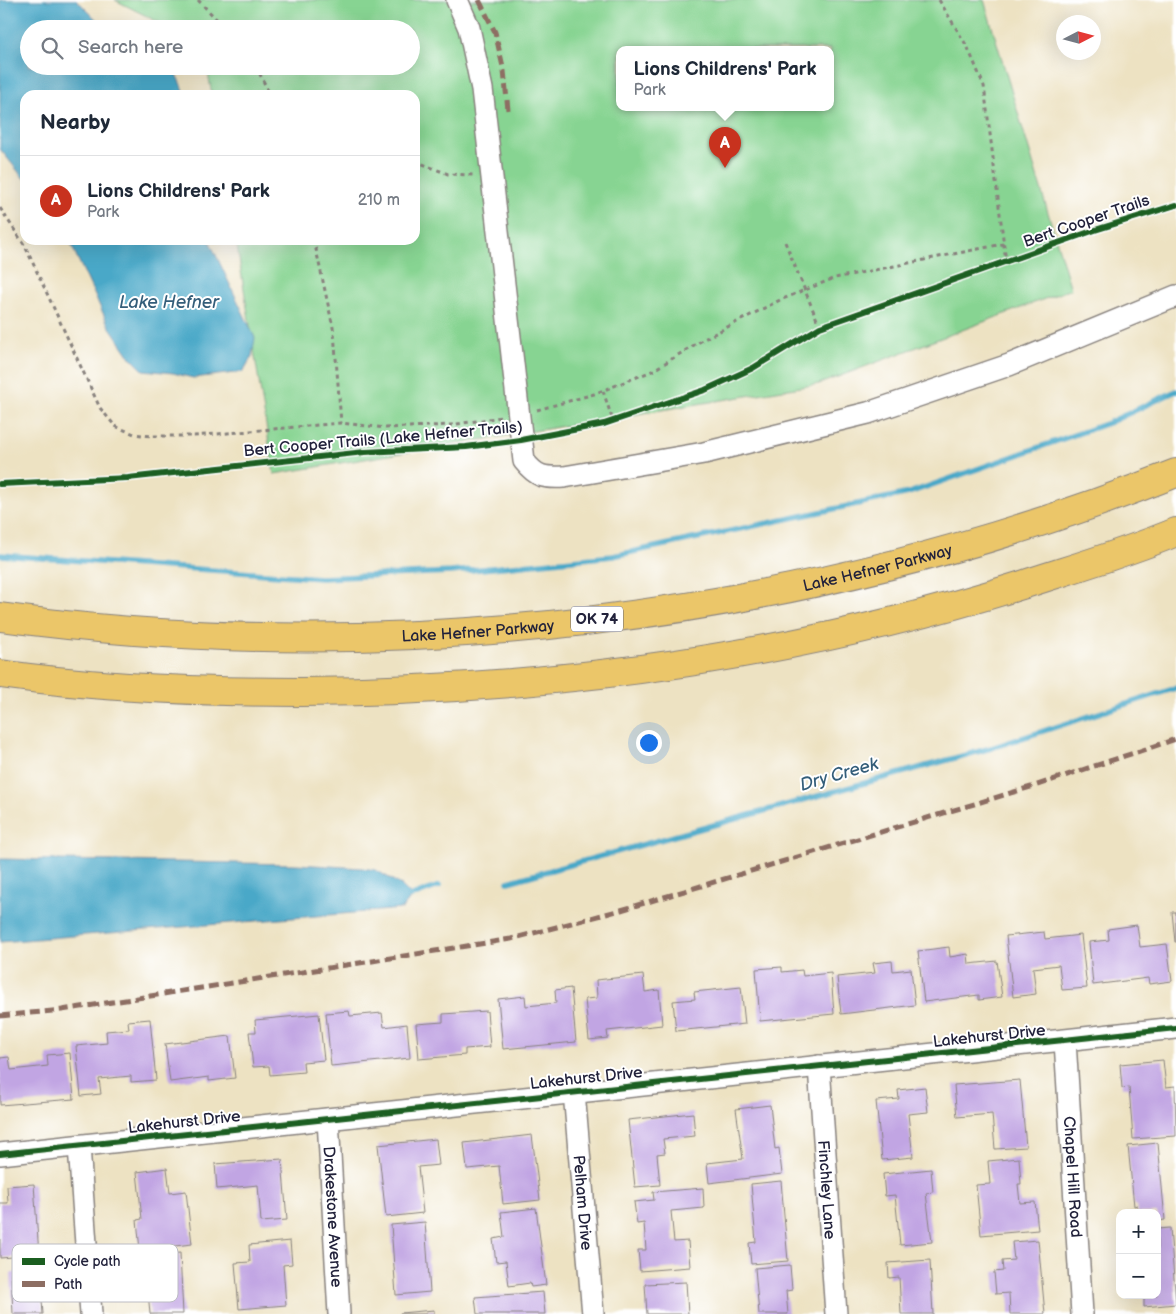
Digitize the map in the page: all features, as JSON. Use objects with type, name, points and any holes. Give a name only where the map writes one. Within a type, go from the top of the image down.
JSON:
[{"type":"highway","name":"Lake Hefner Parkway","points":[[0,617],[123,631],[305,638],[457,633],[596,619],[769,592],[936,553],[1051,518],[1176,473]]},
{"type":"highway","points":[[0,674],[101,685],[267,692],[383,692],[614,674],[753,652],[896,621],[970,601],[1070,570],[1176,532]]},
{"type":"street","points":[[457,0],[469,28],[482,89],[524,460],[535,474],[548,478],[704,453],[868,413],[1009,365],[1176,296]]},
{"type":"street","name":"Lakehurst Drive","points":[[0,1154],[1176,1028]]},
{"type":"street","name":"Chapel Hill Road","points":[[1065,1041],[1082,1314]]},
{"type":"street","name":"Finchley Lane","points":[[819,1066],[836,1314]]},
{"type":"street","name":"Pelham Drive","points":[[574,1092],[593,1314]]},
{"type":"street","name":"Drakestone Avenue","points":[[328,1119],[339,1314]]},
{"type":"street","points":[[80,1146],[86,1244]]},
{"type":"path","points":[[198,0],[217,20]]},
{"type":"path","points":[[939,0],[968,48],[984,86],[1006,262],[997,265]]},
{"type":"path","points":[[260,75],[268,90]]},
{"type":"path","points":[[420,163],[448,174],[470,176],[490,172]]},
{"type":"path","points":[[785,242],[820,328]]},
{"type":"path","points":[[812,333],[829,324]]},
{"type":"path","points":[[604,390],[613,421]]},
{"type":"path","points":[[604,424],[622,418]]},
{"type":"green space","points":[[115,0],[984,0],[1071,289],[819,384],[274,474],[237,245],[420,245],[420,90],[211,90],[209,75],[420,75],[420,20],[154,20]]},
{"type":"water","points":[[0,0],[77,0],[97,20],[20,20],[20,75],[176,75],[184,90],[20,90],[20,174],[0,149]]},
{"type":"water","name":"Lake Hefner","points":[[71,245],[211,245],[255,338],[252,356],[243,372],[193,378],[173,373],[143,370],[131,358],[109,326]]},
{"type":"water","points":[[0,859],[297,864],[362,868],[376,870],[401,885],[412,896],[402,909],[0,942]]},
{"type":"building","points":[[1172,912],[1176,912],[1176,942],[1175,942]]},
{"type":"building","points":[[1137,925],[1140,947],[1167,944],[1172,981],[1149,984],[1148,978],[1093,985],[1089,942],[1109,940],[1108,929]]},
{"type":"building","points":[[1044,932],[1045,939],[1081,935],[1087,988],[1062,990],[1059,965],[1033,968],[1036,994],[1013,997],[1006,936]]},
{"type":"building","points":[[949,947],[950,957],[968,954],[969,964],[997,961],[1002,997],[979,1000],[979,995],[924,1002],[918,951]]},
{"type":"building","points":[[892,961],[893,971],[911,969],[915,1005],[841,1014],[837,977],[875,973],[873,963]]},
{"type":"building","points":[[782,967],[782,972],[802,970],[803,976],[831,973],[834,1014],[760,1021],[756,969]]},
{"type":"building","points":[[643,975],[645,992],[659,990],[662,1025],[607,1031],[608,1038],[589,1040],[585,999],[597,998],[596,980]]},
{"type":"building","points":[[741,987],[745,1024],[676,1031],[673,1001],[695,999],[694,992]]},
{"type":"building","points":[[571,988],[576,1042],[503,1049],[498,999],[525,996],[526,1006],[556,1003],[555,990]]},
{"type":"building","points":[[349,1011],[350,1016],[382,1013],[384,1027],[407,1024],[410,1058],[331,1066],[326,1013]]},
{"type":"building","points":[[487,1011],[490,1047],[465,1049],[465,1055],[419,1059],[416,1024],[443,1022],[443,1014]]},
{"type":"building","points":[[319,1014],[324,1060],[303,1062],[304,1072],[270,1075],[269,1066],[253,1067],[249,1032],[256,1032],[255,1020]]},
{"type":"building","points":[[150,1019],[156,1080],[131,1082],[131,1076],[99,1079],[101,1094],[81,1096],[76,1046],[107,1043],[106,1031],[129,1029],[128,1021]]},
{"type":"building","points":[[230,1036],[235,1078],[209,1081],[209,1077],[170,1082],[165,1044]]},
{"type":"building","points":[[70,1053],[74,1099],[0,1105],[0,1058],[9,1057],[11,1070],[48,1066],[47,1055]]},
{"type":"building","points":[[1163,1060],[1166,1087],[1175,1086],[1176,1136],[1133,1139],[1129,1087],[1122,1088],[1120,1064]]},
{"type":"building","points":[[1020,1080],[1026,1147],[995,1149],[992,1114],[957,1117],[954,1085]]},
{"type":"building","points":[[925,1087],[928,1112],[908,1114],[913,1157],[882,1160],[876,1101],[899,1099],[898,1090]]},
{"type":"building","points":[[770,1105],[775,1149],[779,1148],[782,1174],[709,1183],[707,1163],[743,1159],[736,1109]]},
{"type":"building","points":[[693,1113],[695,1136],[663,1139],[665,1153],[657,1154],[660,1185],[635,1187],[628,1120]]},
{"type":"building","points":[[532,1135],[540,1200],[503,1204],[499,1166],[467,1169],[464,1143]]},
{"type":"building","points":[[436,1139],[439,1165],[418,1167],[423,1213],[386,1217],[378,1145]]},
{"type":"building","points":[[1158,1143],[1165,1220],[1161,1220],[1161,1209],[1138,1209],[1137,1205],[1134,1206],[1128,1146]]},
{"type":"building","points":[[1019,1158],[1021,1184],[1018,1184],[1020,1203],[1035,1202],[1038,1230],[981,1235],[976,1185],[990,1184],[988,1161]]},
{"type":"building","points":[[282,1159],[287,1220],[261,1222],[258,1185],[217,1189],[215,1164]]},
{"type":"building","points":[[167,1168],[170,1193],[186,1191],[192,1244],[178,1246],[178,1244],[139,1244],[137,1220],[142,1219],[137,1172]]},
{"type":"building","points":[[931,1169],[933,1192],[926,1193],[932,1242],[900,1245],[895,1195],[885,1196],[883,1174]]},
{"type":"building","points":[[781,1181],[788,1261],[751,1264],[749,1243],[756,1242],[751,1184]]},
{"type":"building","points":[[34,1184],[38,1244],[12,1244],[12,1257],[0,1258],[0,1203],[8,1203],[7,1186]]},
{"type":"building","points":[[703,1188],[704,1208],[671,1211],[674,1242],[688,1241],[690,1267],[640,1271],[638,1250],[646,1250],[644,1223],[637,1224],[634,1202],[654,1200],[653,1192]]},
{"type":"building","points":[[536,1208],[546,1285],[531,1287],[530,1283],[509,1286],[506,1261],[496,1262],[493,1239],[504,1237],[501,1212]]},
{"type":"building","points":[[425,1222],[430,1292],[396,1295],[391,1225]]},
{"type":"building","points":[[1170,1228],[1176,1304],[1144,1307],[1144,1299],[1161,1299],[1161,1229]]},
{"type":"building","points":[[1038,1240],[1045,1314],[1010,1314],[1009,1293],[996,1294],[994,1272],[1003,1271],[1002,1261],[1014,1260],[1012,1242]]},
{"type":"building","points":[[290,1241],[292,1264],[283,1265],[286,1305],[239,1309],[235,1263],[250,1262],[249,1245]]},
{"type":"building","points":[[178,1253],[180,1253],[183,1314],[150,1314],[149,1302],[178,1302]]},
{"type":"building","points":[[930,1260],[933,1314],[901,1314],[899,1277],[889,1278],[888,1263]]},
{"type":"building","points":[[790,1265],[792,1290],[786,1291],[788,1314],[759,1314],[755,1268]]},
{"type":"building","points":[[686,1282],[688,1314],[647,1314],[645,1284]]},
{"type":"building","points":[[543,1292],[545,1314],[477,1314],[475,1297]]},
{"type":"building","points":[[12,1302],[42,1302],[43,1314],[13,1314]]},
{"type":"building","points":[[434,1310],[434,1314],[400,1314],[400,1313]]},
{"type":"waterway","points":[[0,555],[321,578],[451,572],[613,556],[909,493],[1108,423],[1176,391]]},
{"type":"waterway","name":"Dry Creek","points":[[508,882],[991,748],[1176,688]]},
{"type":"waterway","name":"Dry Creek","points":[[412,896],[439,886]]},
{"type":"marked path","points":[[479,0],[495,32],[504,71],[508,110]]},
{"type":"marked path","points":[[0,1016],[62,1010],[511,939],[621,910],[1034,786],[1176,739]]},
{"type":"cycle path","name":"Bert Cooper Trails","points":[[0,484],[128,478],[365,452],[466,447],[521,440],[604,424],[705,390],[753,368],[820,327],[1095,230],[1176,205]]},
{"type":"cycle path","points":[[0,1154],[1176,1028]]},
{"type":"place","name":"Lions Childrens' Park","points":[[725,168]]}]
